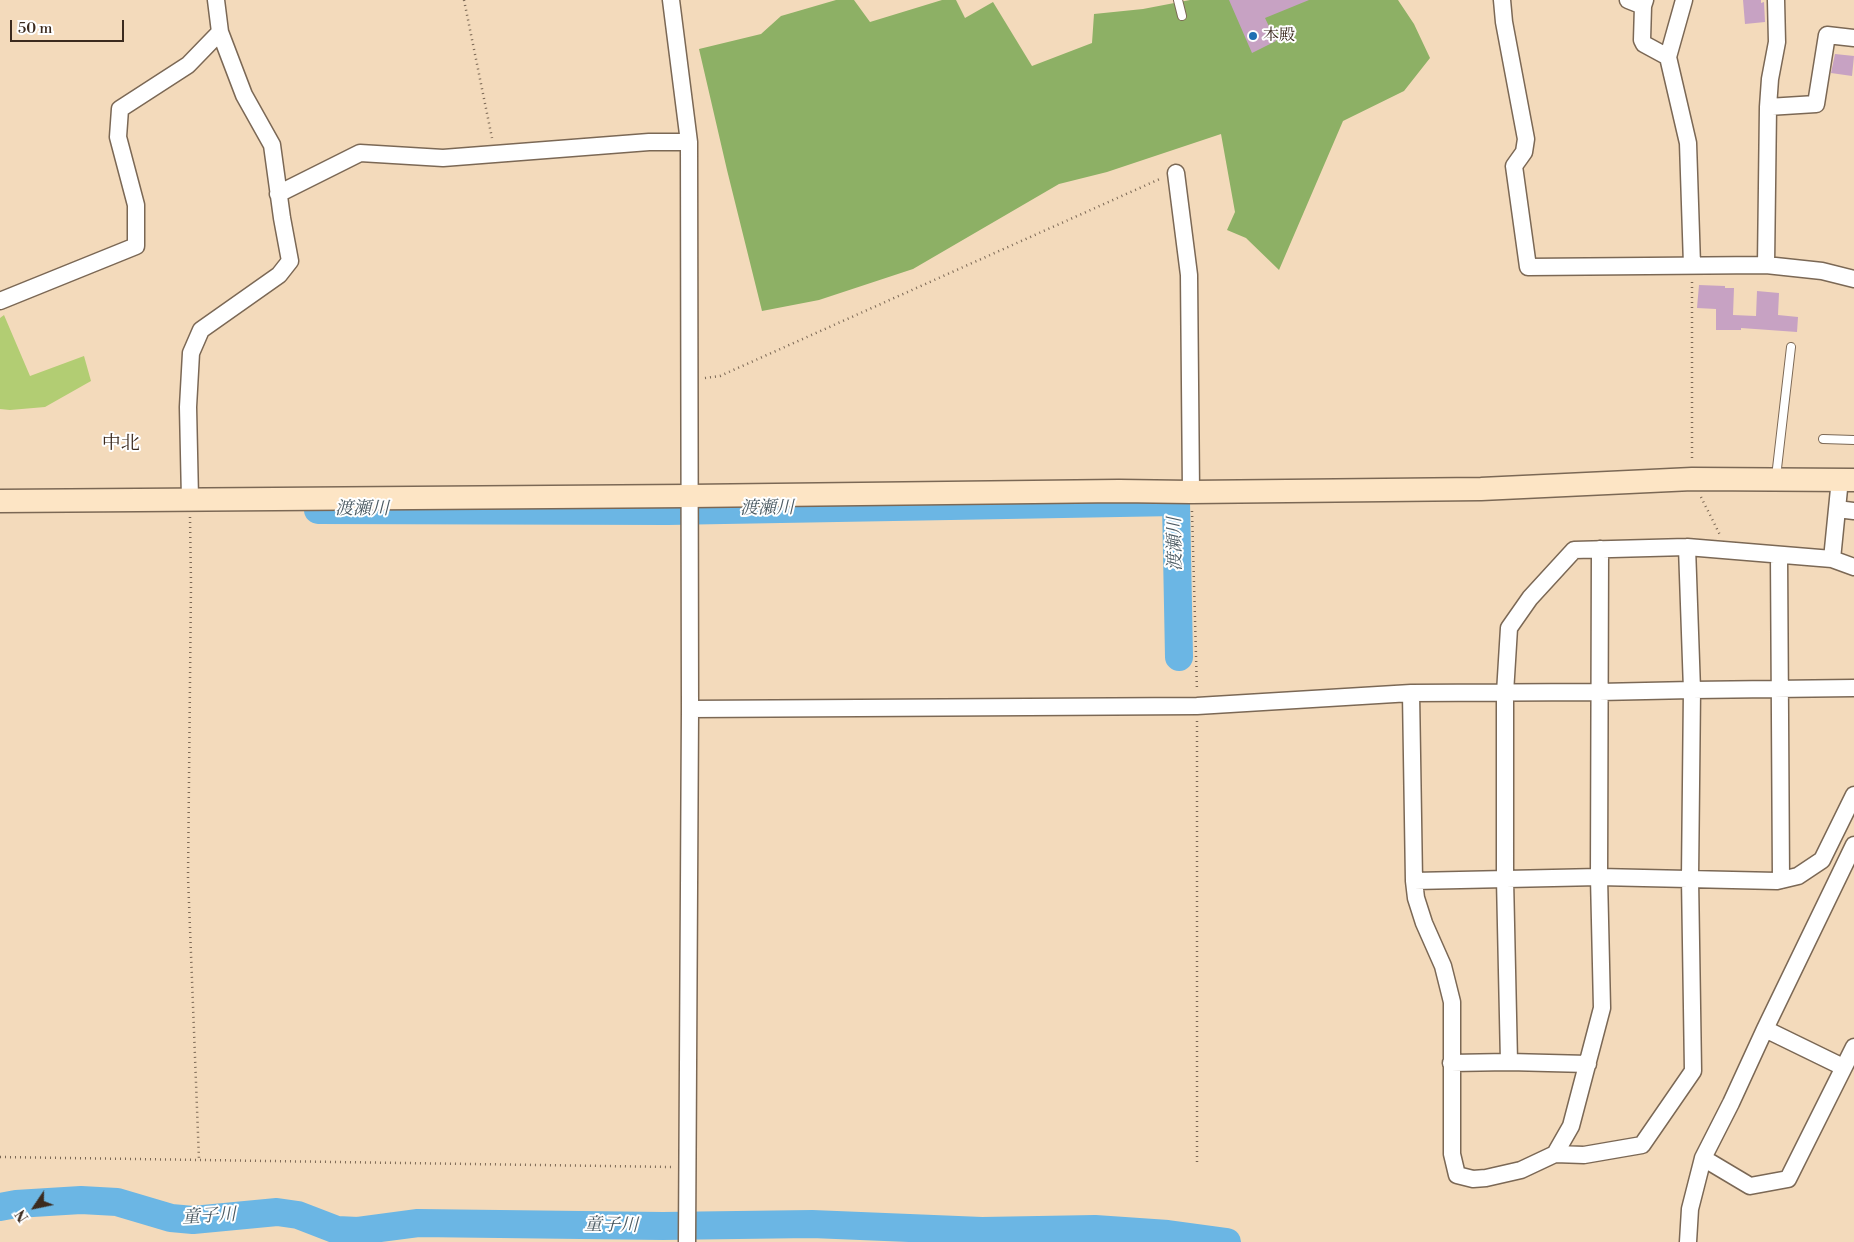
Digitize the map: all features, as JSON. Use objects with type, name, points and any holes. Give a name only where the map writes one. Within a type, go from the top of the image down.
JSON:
[{"type":"street","points":[[190,498],[188,407],[191,353],[201,330],[279,275],[290,260],[278,194],[272,145],[244,95],[220,32],[216,0]]},
{"type":"street","points":[[671,0],[689,142],[690,709],[687,1242]]},
{"type":"street","points":[[1502,0],[1504,22],[1526,140],[1524,152],[1514,166],[1528,267],[1766,264],[1822,271],[1854,279]]},
{"type":"street","points":[[1684,0],[1668,57],[1688,143],[1692,265]]},
{"type":"street","points":[[1766,264],[1768,107],[1770,80],[1777,42],[1776,0]]},
{"type":"street","points":[[1639,2],[1642,40],[1644,44],[1668,57]]},
{"type":"street","points":[[0,301],[136,246],[136,205],[118,136],[120,109],[188,65],[220,32]]},
{"type":"street","points":[[1768,107],[1816,104],[1827,35],[1854,38]]},
{"type":"street","points":[[278,194],[360,153],[443,158],[650,142],[689,142]]},
{"type":"street","points":[[1176,173],[1189,275],[1192,492]]},
{"type":"street","points":[[0,500],[689,496],[1119,490],[1192,492],[1481,489],[1692,479],[1847,479],[1837,510],[1832,559]]},
{"type":"street","points":[[1837,510],[1854,511]]},
{"type":"street","points":[[1411,693],[1414,881],[1416,898],[1424,924],[1442,966],[1452,1002],[1452,1154],[1457,1175],[1474,1179],[1486,1178],[1521,1170],[1555,1154],[1584,1155],[1642,1145],[1693,1071],[1690,878],[1692,690],[1687,548]]},
{"type":"street","points":[[1509,1062],[1505,879],[1505,693],[1509,628],[1530,598],[1574,550],[1687,548],[1832,559],[1854,567]]},
{"type":"street","points":[[1555,1154],[1571,1126],[1602,1008],[1599,877],[1600,549]]},
{"type":"street","points":[[1779,554],[1781,880]]},
{"type":"street","points":[[690,709],[1197,706],[1411,693],[1854,688]]},
{"type":"street","points":[[1414,881],[1599,877],[1781,880],[1798,876],[1822,860],[1854,795]]},
{"type":"street","points":[[1688,1242],[1690,1209],[1703,1158],[1854,845]]},
{"type":"street","points":[[1765,1028],[1843,1067]]},
{"type":"street","points":[[1703,1158],[1750,1186],[1788,1179],[1854,1047]]},
{"type":"street","points":[[1451,1063],[1588,1064]]},
{"type":"lane","points":[[1178,0],[1182,16]]},
{"type":"lane","points":[[1776,479],[1790,347]]},
{"type":"lane","points":[[1823,439],[1854,440]]},
{"type":"path","points":[[464,0],[495,154]]},
{"type":"path","points":[[689,381],[720,376],[1176,173]]},
{"type":"path","points":[[1692,265],[1692,479],[1728,551]]},
{"type":"path","points":[[1192,492],[1197,706],[1197,1162]]},
{"type":"path","points":[[190,498],[188,877],[199,1160]]},
{"type":"path","points":[[0,1156],[688,1167]]},
{"type":"green space","points":[[836,0],[854,0],[870,22],[942,0],[956,0],[965,18],[993,2],[1032,66],[1092,43],[1094,14],[1143,9],[1190,0],[1398,0],[1414,24],[1430,58],[1404,91],[1343,121],[1279,270],[1246,238],[1227,230],[1235,212],[1221,134],[1107,172],[1059,184],[913,269],[819,300],[762,311],[699,49],[761,34],[781,16]]},
{"type":"green space","points":[[4,315],[30,376],[84,356],[91,381],[45,407],[0,409],[0,318]]},
{"type":"building","points":[[1229,0],[1309,0],[1265,18],[1276,41],[1252,53]]},
{"type":"building","points":[[1743,0],[1761,0],[1761,3],[1764,2],[1765,22],[1745,24]]},
{"type":"building","points":[[1835,54],[1854,56],[1852,76],[1831,73]]},
{"type":"building","points":[[1699,285],[1734,288],[1733,315],[1756,316],[1757,291],[1779,293],[1778,315],[1798,317],[1797,332],[1741,328],[1741,330],[1716,330],[1716,309],[1697,308]]},
{"type":"waterway","name":"渡瀬川","points":[[318,510],[668,511],[1176,502],[1179,657]]},
{"type":"waterway","name":"童子川","points":[[0,1207],[16,1204],[81,1200],[117,1202],[171,1218],[193,1220],[277,1212],[298,1215],[337,1230],[358,1231],[418,1223],[663,1226],[812,1224],[982,1231],[1095,1229],[1168,1234],[1227,1242]]},
{"type":"place","name":"本殿","points":[[1253,36]]},
{"type":"district","name":"中北","points":[[121,444]]}]
